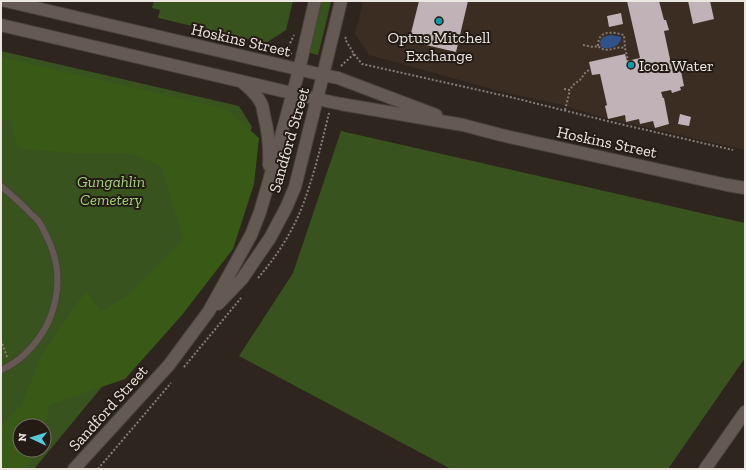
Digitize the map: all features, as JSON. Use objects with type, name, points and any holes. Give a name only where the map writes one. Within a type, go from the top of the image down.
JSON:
[{"type":"street","name":"Hoskins Street","points":[[6,1],[338,78],[464,125],[501,135],[745,188]]},
{"type":"street","name":"Sandford Street","points":[[74,469],[169,365],[209,311],[251,235],[267,188],[299,70],[315,1]]},
{"type":"street","name":"Sandford Street","points":[[209,311],[242,279],[270,238],[295,187],[324,75],[341,1]]},
{"type":"street","name":"Hoskins Street","points":[[1,25],[317,99],[464,125]]},
{"type":"street","points":[[239,80],[256,95],[261,103],[266,125],[269,157],[267,188]]},
{"type":"street","points":[[706,469],[745,412]]},
{"type":"lane","points":[[1,186],[18,200],[39,222],[50,242],[58,272],[56,299],[50,318],[43,332],[26,354],[1,370]]},
{"type":"path","points":[[598,46],[600,37],[605,33],[613,32],[624,36],[628,61]]},
{"type":"path","points":[[345,38],[354,54],[362,64],[510,97],[733,150]]},
{"type":"path","points":[[583,45],[593,47],[598,46]]},
{"type":"path","points":[[598,46],[602,50],[607,51],[620,47],[625,48]]},
{"type":"path","points":[[342,65],[354,54]]},
{"type":"path","points":[[565,110],[573,84],[580,80],[584,73],[590,69]]},
{"type":"path","points":[[564,89],[570,90]]},
{"type":"path","points":[[1,340],[11,365]]},
{"type":"shaded area","points":[[363,1],[745,1],[745,150],[605,118],[563,105],[499,91],[369,55],[355,34]]},
{"type":"green space","points":[[154,1],[293,1],[286,30],[266,43],[158,18],[160,10],[152,8]]},
{"type":"green space","points":[[321,1],[331,1],[318,55],[310,53],[310,48]]},
{"type":"green space","name":"Gungahlin Cemetery","points":[[1,51],[239,106],[252,127],[211,243],[149,330],[52,447],[52,418],[12,418],[12,458],[43,458],[34,469],[1,469]]},
{"type":"green space","points":[[1,57],[226,109],[259,138],[254,184],[233,249],[182,315],[125,379],[49,405],[47,418],[12,418],[12,458],[34,458],[25,469],[1,469],[1,426],[21,406],[42,354],[86,291],[101,311],[128,295],[183,240],[161,166],[130,153],[70,153],[18,148],[10,120],[1,119]]},
{"type":"green space","points":[[341,131],[745,223],[745,358],[668,469],[451,469],[239,356],[293,273]]},
{"type":"water","points":[[612,35],[621,37],[619,43],[611,48],[601,47],[600,42],[602,39]]},
{"type":"building","name":"Optus Mitchell Exchange","points":[[419,1],[468,1],[456,52],[409,41]]},
{"type":"building","name":"Icon Water","points":[[627,1],[659,1],[664,20],[666,20],[669,30],[664,31],[673,73],[681,71],[684,86],[680,87],[681,90],[672,93],[671,90],[661,92],[664,98],[669,124],[655,128],[653,121],[640,124],[639,119],[626,122],[625,115],[608,119],[605,106],[607,105],[600,74],[592,75],[589,62],[625,54],[627,61],[640,58]]},
{"type":"building","points":[[688,1],[710,1],[714,19],[693,24]]},
{"type":"building","points":[[621,13],[623,24],[609,27],[607,16]]},
{"type":"building","points":[[680,114],[691,117],[689,126],[678,124]]},
{"type":"place","name":"Optus Mitchell Exchange","points":[[439,21]]},
{"type":"place","name":"Icon Water","points":[[631,65]]}]
